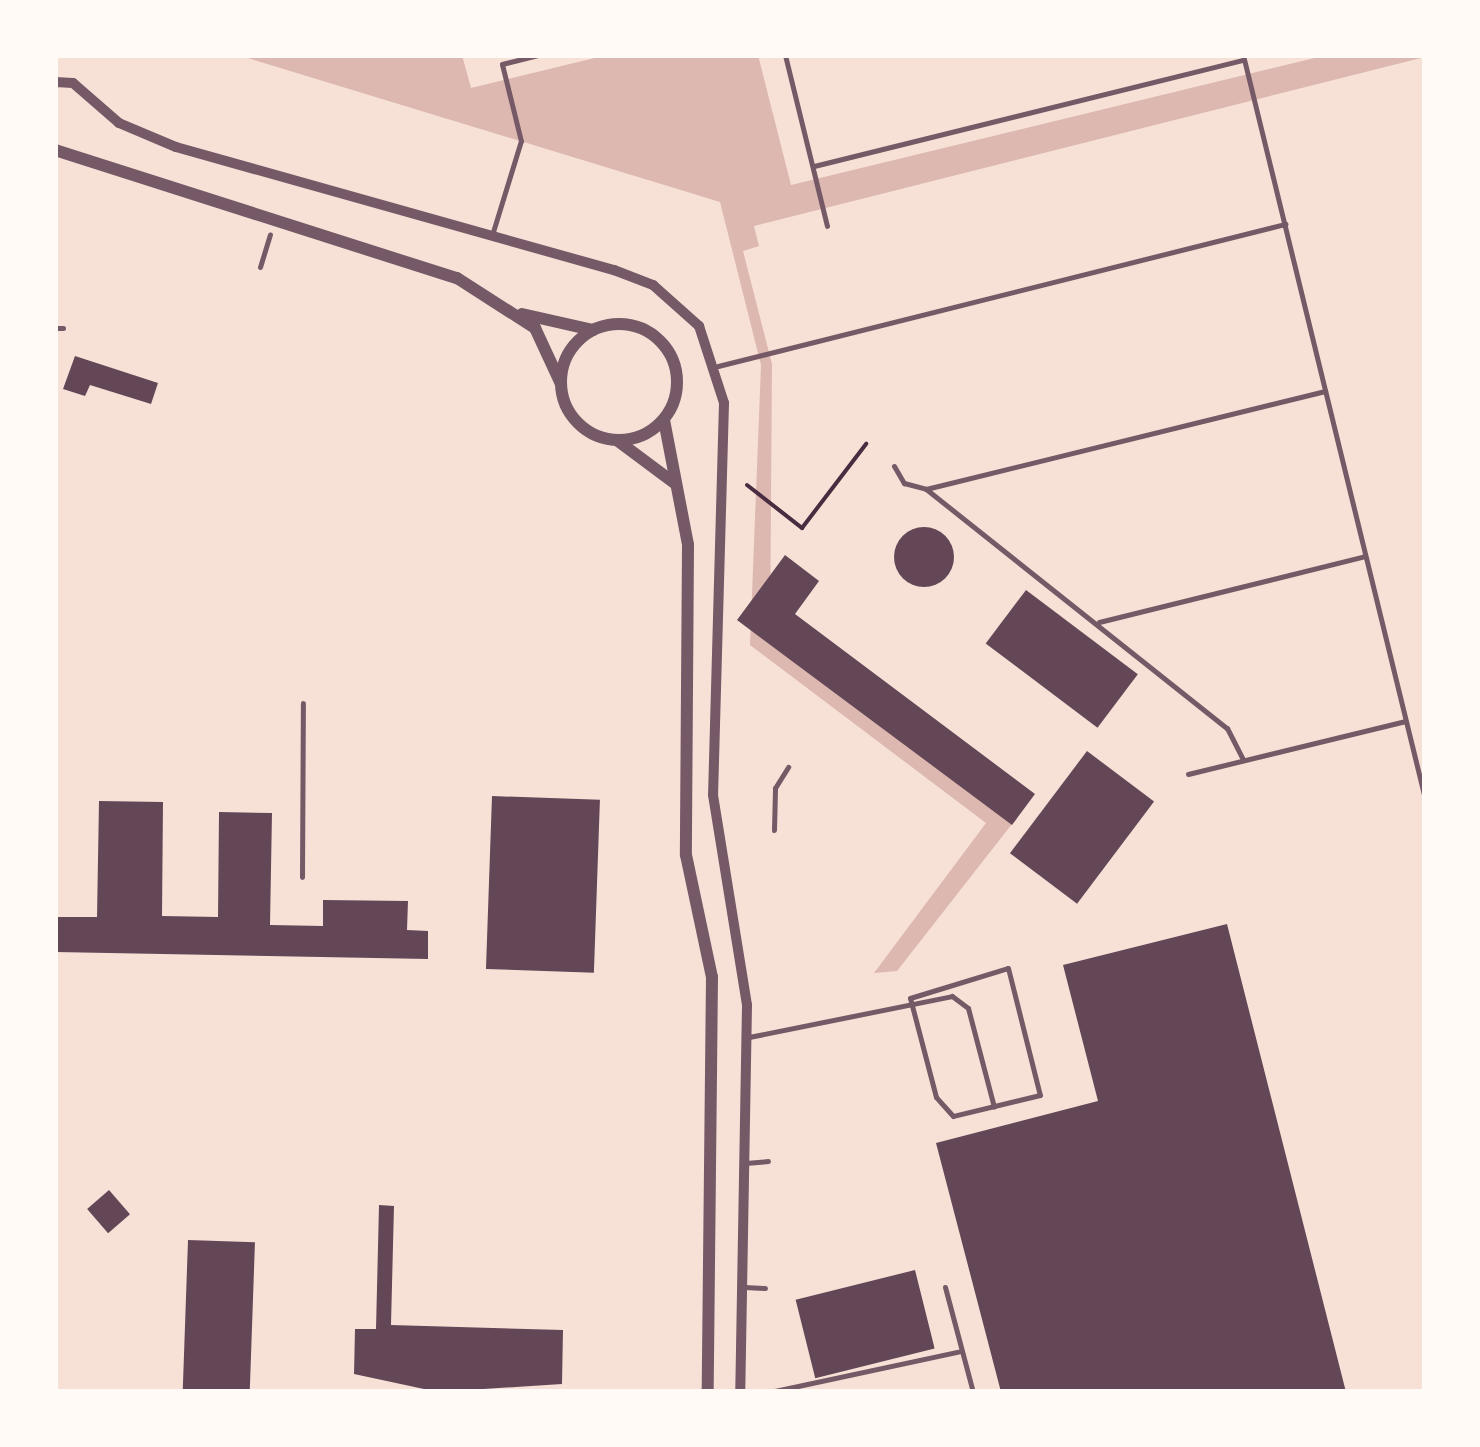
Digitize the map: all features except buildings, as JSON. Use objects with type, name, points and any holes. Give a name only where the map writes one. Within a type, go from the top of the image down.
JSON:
[{"type":"street","points":[[55,82],[72,83],[144,136],[653,285],[699,326],[718,366],[713,796],[746,1038],[740,1392]]},
{"type":"street","points":[[55,150],[457,278],[517,312],[593,330],[632,325],[665,346],[678,383],[664,420],[688,545],[681,790],[712,977],[708,1392]]},
{"type":"street","points":[[517,312],[546,343],[572,417],[618,440],[674,484]]},
{"type":"street","points":[[561,384],[569,352],[593,330]]},
{"type":"street","points":[[618,440],[664,420]]},
{"type":"lane","points":[[492,235],[521,142],[502,64],[510,58],[539,55]]},
{"type":"lane","points":[[785,55],[828,226]]},
{"type":"lane","points":[[814,166],[1244,58],[1425,799]]},
{"type":"lane","points":[[718,366],[1284,224]]},
{"type":"lane","points":[[260,267],[270,235]]},
{"type":"lane","points":[[926,489],[1325,391]]},
{"type":"lane","points":[[894,466],[904,483],[926,489],[1099,622],[1227,728],[1243,760]]},
{"type":"lane","points":[[1099,622],[1366,556]]},
{"type":"lane","points":[[302,878],[303,703]]},
{"type":"lane","points":[[1188,774],[1406,721]]},
{"type":"lane","points":[[55,766],[55,882]]},
{"type":"lane","points":[[774,830],[775,788],[788,767]]},
{"type":"lane","points":[[746,1038],[910,998],[1008,968],[1040,1094],[956,1117],[941,1106],[910,998]]},
{"type":"lane","points":[[910,998],[952,996],[968,1008],[994,1107]]},
{"type":"lane","points":[[744,1163],[768,1162]]},
{"type":"lane","points":[[741,1287],[765,1288]]},
{"type":"lane","points":[[945,1287],[972,1392]]},
{"type":"lane","points":[[770,1392],[961,1351]]},
{"type":"path","points":[[746,486],[802,528],[866,444]]},
{"type":"shaded area","points":[[238,55],[462,55],[471,88],[607,55],[758,55],[791,185],[1327,55],[1425,57],[754,226],[759,246],[743,251],[772,364],[770,642],[1012,824],[897,971],[874,973],[986,823],[750,645],[761,365],[720,202]]}]
